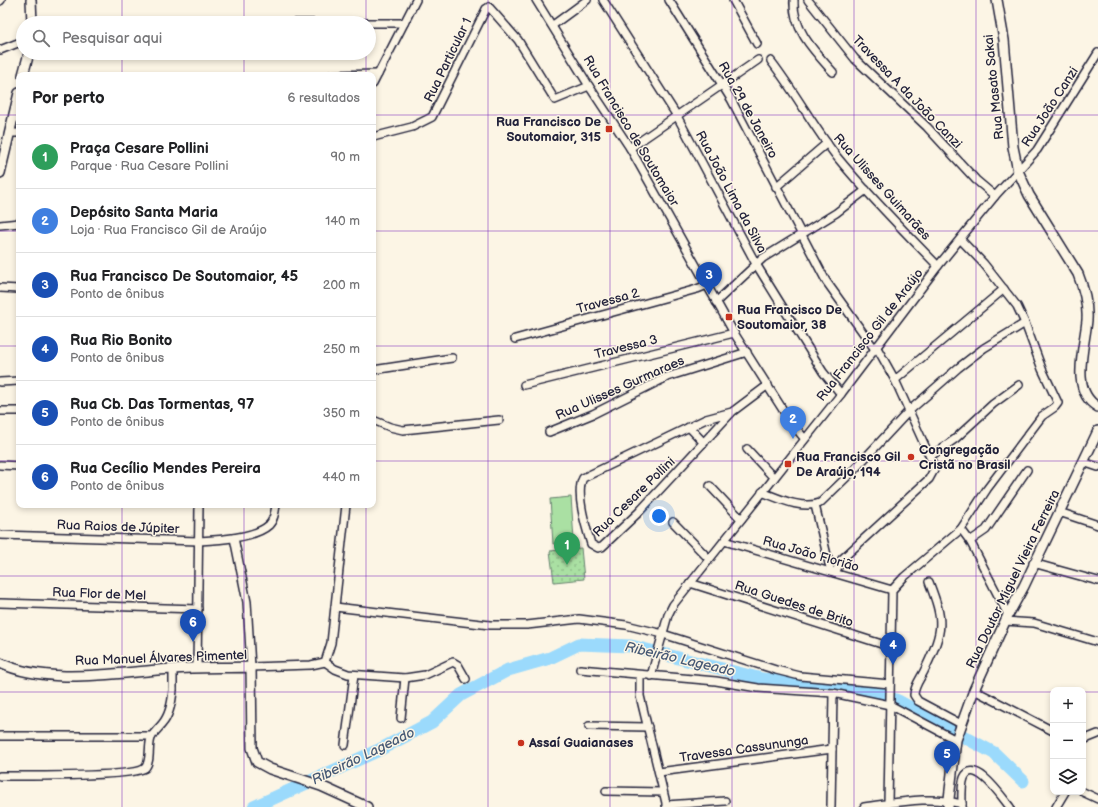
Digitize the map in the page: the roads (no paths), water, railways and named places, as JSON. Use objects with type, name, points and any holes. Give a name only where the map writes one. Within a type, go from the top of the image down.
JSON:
[{"type":"street","points":[[30,0],[31,16]]},
{"type":"street","points":[[376,78],[416,0]]},
{"type":"street","name":"Rua Francisco de Soutomaior","points":[[536,0],[553,24],[589,86],[630,148],[734,333],[790,421],[804,438]]},
{"type":"street","points":[[553,24],[587,0]]},
{"type":"street","name":"Rua João Lima da Silva","points":[[603,0],[677,116],[756,264],[823,372],[840,394]]},
{"type":"street","name":"Rua 29 de Janeiro","points":[[669,0],[722,84],[776,187],[803,234],[826,281],[875,347],[895,380],[931,456]]},
{"type":"street","points":[[733,0],[757,44]]},
{"type":"street","points":[[794,0],[795,18],[800,31],[833,72]]},
{"type":"street","name":"Travessa A da João Canzi","points":[[808,0],[855,59],[927,128],[976,180],[995,196]]},
{"type":"street","name":"Rua Masato Sakai","points":[[997,0],[1004,40],[1013,147],[1018,171],[1029,194],[1078,274],[1082,284],[1086,297],[1087,320],[1081,384],[1087,398],[1098,407]]},
{"type":"street","name":"Rua Particular 1","points":[[376,136],[412,127],[432,117],[486,9],[489,7],[518,40],[555,100],[589,86]]},
{"type":"street","points":[[376,23],[404,23]]},
{"type":"street","points":[[0,50],[16,44]]},
{"type":"street","name":"Rua João Canzi","points":[[1018,171],[1037,150],[1098,53]]},
{"type":"street","points":[[24,72],[27,60]]},
{"type":"street","points":[[630,148],[758,60]]},
{"type":"street","name":"Rua Ulisses Guimarães","points":[[771,61],[793,90],[826,143],[866,190],[938,266]]},
{"type":"street","points":[[0,170],[16,105]]},
{"type":"street","points":[[9,133],[16,133]]},
{"type":"street","points":[[776,187],[826,143]]},
{"type":"street","name":"Rua Francisco Gil de Araújo","points":[[651,676],[673,605],[840,394],[938,266],[961,240],[995,196],[1018,171]]},
{"type":"street","points":[[716,302],[756,264],[836,213],[866,190]]},
{"type":"street","points":[[0,225],[16,223]]},
{"type":"street","points":[[888,803],[892,590],[904,577],[963,527],[988,489],[1042,416],[1058,404],[1058,400],[1042,369],[1017,306],[961,240]]},
{"type":"street","name":"Travessa 2","points":[[515,339],[707,285]]},
{"type":"street","points":[[0,288],[16,289]]},
{"type":"street","points":[[895,380],[1004,289]]},
{"type":"street","points":[[762,492],[782,500],[802,505],[815,505],[824,500],[909,411],[958,368],[984,348],[1025,323]]},
{"type":"street","name":"Travessa 3","points":[[524,385],[734,333]]},
{"type":"street","name":"Rua Ulisses Gurmaraes","points":[[549,432],[593,414],[667,377],[747,352]]},
{"type":"street","points":[[376,370],[452,358]]},
{"type":"street","points":[[0,382],[16,381]]},
{"type":"street","name":"Rua Cesare Pollini","points":[[732,412],[706,419],[583,478],[579,489],[586,531],[591,544],[598,548],[602,547],[639,512],[732,412],[768,385]]},
{"type":"street","points":[[833,573],[842,559],[933,474],[935,468],[931,456],[955,439],[993,404],[1019,385]]},
{"type":"street","points":[[0,411],[16,411]]},
{"type":"street","points":[[376,421],[403,430],[499,420]]},
{"type":"street","points":[[689,427],[704,443]]},
{"type":"street","name":"Rua Doutor Miguel Vieira Ferreira","points":[[948,804],[956,740],[974,690],[1006,618],[1024,586],[1098,431]]},
{"type":"street","points":[[747,449],[774,478]]},
{"type":"street","points":[[1083,462],[1098,467]]},
{"type":"street","points":[[0,466],[16,466]]},
{"type":"street","points":[[970,541],[986,530],[1027,470]]},
{"type":"street","points":[[710,486],[741,519]]},
{"type":"street","points":[[815,505],[833,573]]},
{"type":"street","points":[[197,668],[199,508]]},
{"type":"street","name":"Rua Raios de Júpiter","points":[[0,535],[199,541],[234,538],[268,526],[273,518],[275,508]]},
{"type":"street","points":[[346,508],[330,648],[325,662],[342,672],[354,675],[405,678],[425,675],[453,662],[458,664],[466,680]]},
{"type":"street","points":[[1059,512],[1098,525]]},
{"type":"street","points":[[673,522],[709,559]]},
{"type":"street","points":[[963,527],[1006,618],[1034,623],[1098,642]]},
{"type":"street","points":[[234,538],[247,602],[251,667],[252,748],[257,762],[270,769],[321,786],[367,807]]},
{"type":"street","name":"Rua João Florião","points":[[724,540],[892,590]]},
{"type":"street","points":[[1034,563],[1098,581]]},
{"type":"street","points":[[929,582],[939,607],[941,626],[926,667],[916,686],[914,695],[918,701],[961,724]]},
{"type":"street","name":"Rua Guedes de Brito","points":[[690,583],[891,647]]},
{"type":"street","name":"Rua Flor de Mel","points":[[0,603],[198,609]]},
{"type":"street","points":[[335,607],[490,625],[527,625],[579,619],[626,625],[663,634],[776,670],[800,676],[890,686]]},
{"type":"street","name":"Rua Manuel Álvares Pimentel","points":[[0,663],[21,671],[40,675],[86,675],[173,669],[311,665],[325,662]]},
{"type":"street","points":[[0,776],[108,774],[139,771],[147,765],[152,736],[168,716],[173,689],[173,669]]},
{"type":"street","points":[[580,669],[716,681],[758,688],[833,693],[890,702],[956,740]]},
{"type":"street","points":[[346,746],[354,675]]},
{"type":"street","points":[[640,675],[640,696],[667,806],[724,801]]},
{"type":"street","points":[[401,718],[405,678]]},
{"type":"street","points":[[974,690],[1050,729]]},
{"type":"street","points":[[831,807],[833,693]]},
{"type":"street","points":[[589,726],[648,727]]},
{"type":"street","points":[[1086,740],[1098,733]]},
{"type":"street","points":[[0,736],[152,736]]},
{"type":"street","name":"Travessa Cassununga","points":[[659,772],[832,749]]},
{"type":"street","points":[[864,807],[898,801],[962,806],[964,779],[967,774],[973,772],[980,774],[987,780],[1010,807]]},
{"type":"street","points":[[606,791],[663,792]]},
{"type":"street","points":[[1086,793],[1098,799]]},
{"type":"street","points":[[1056,807],[1062,795]]},
{"type":"waterway","name":"Ribeirão Lageado","points":[[254,807],[379,750],[432,722],[461,695],[508,670],[550,658],[579,644],[631,646],[762,679],[876,692],[898,701],[994,753],[1023,781]]},
{"type":"place","name":"Rua Francisco De Soutomaior, 315","points":[[609,129]]},
{"type":"place","name":"Rua Francisco De Soutomaior, 45","points":[[709,295]]},
{"type":"place","name":"Rua Francisco De Soutomaior, 38","points":[[729,317]]},
{"type":"place","name":"Depósito Santa Maria","points":[[793,439]]},
{"type":"place","name":"Congregação Cristã no Brasil","points":[[911,457]]},
{"type":"place","name":"Rua Francisco Gil De Araújo, 194","points":[[788,464]]},
{"type":"place","name":"Praça Cesare Pollini","points":[[567,565]]},
{"type":"place","name":"Rua Cecílio Mendes Pereira","points":[[193,642]]},
{"type":"place","name":"Rua Rio Bonito","points":[[893,665]]},
{"type":"place","name":"Assaí Guaianases","points":[[521,743]]},
{"type":"place","name":"Rua Cb. Das Tormentas, 97","points":[[947,774]]}]
